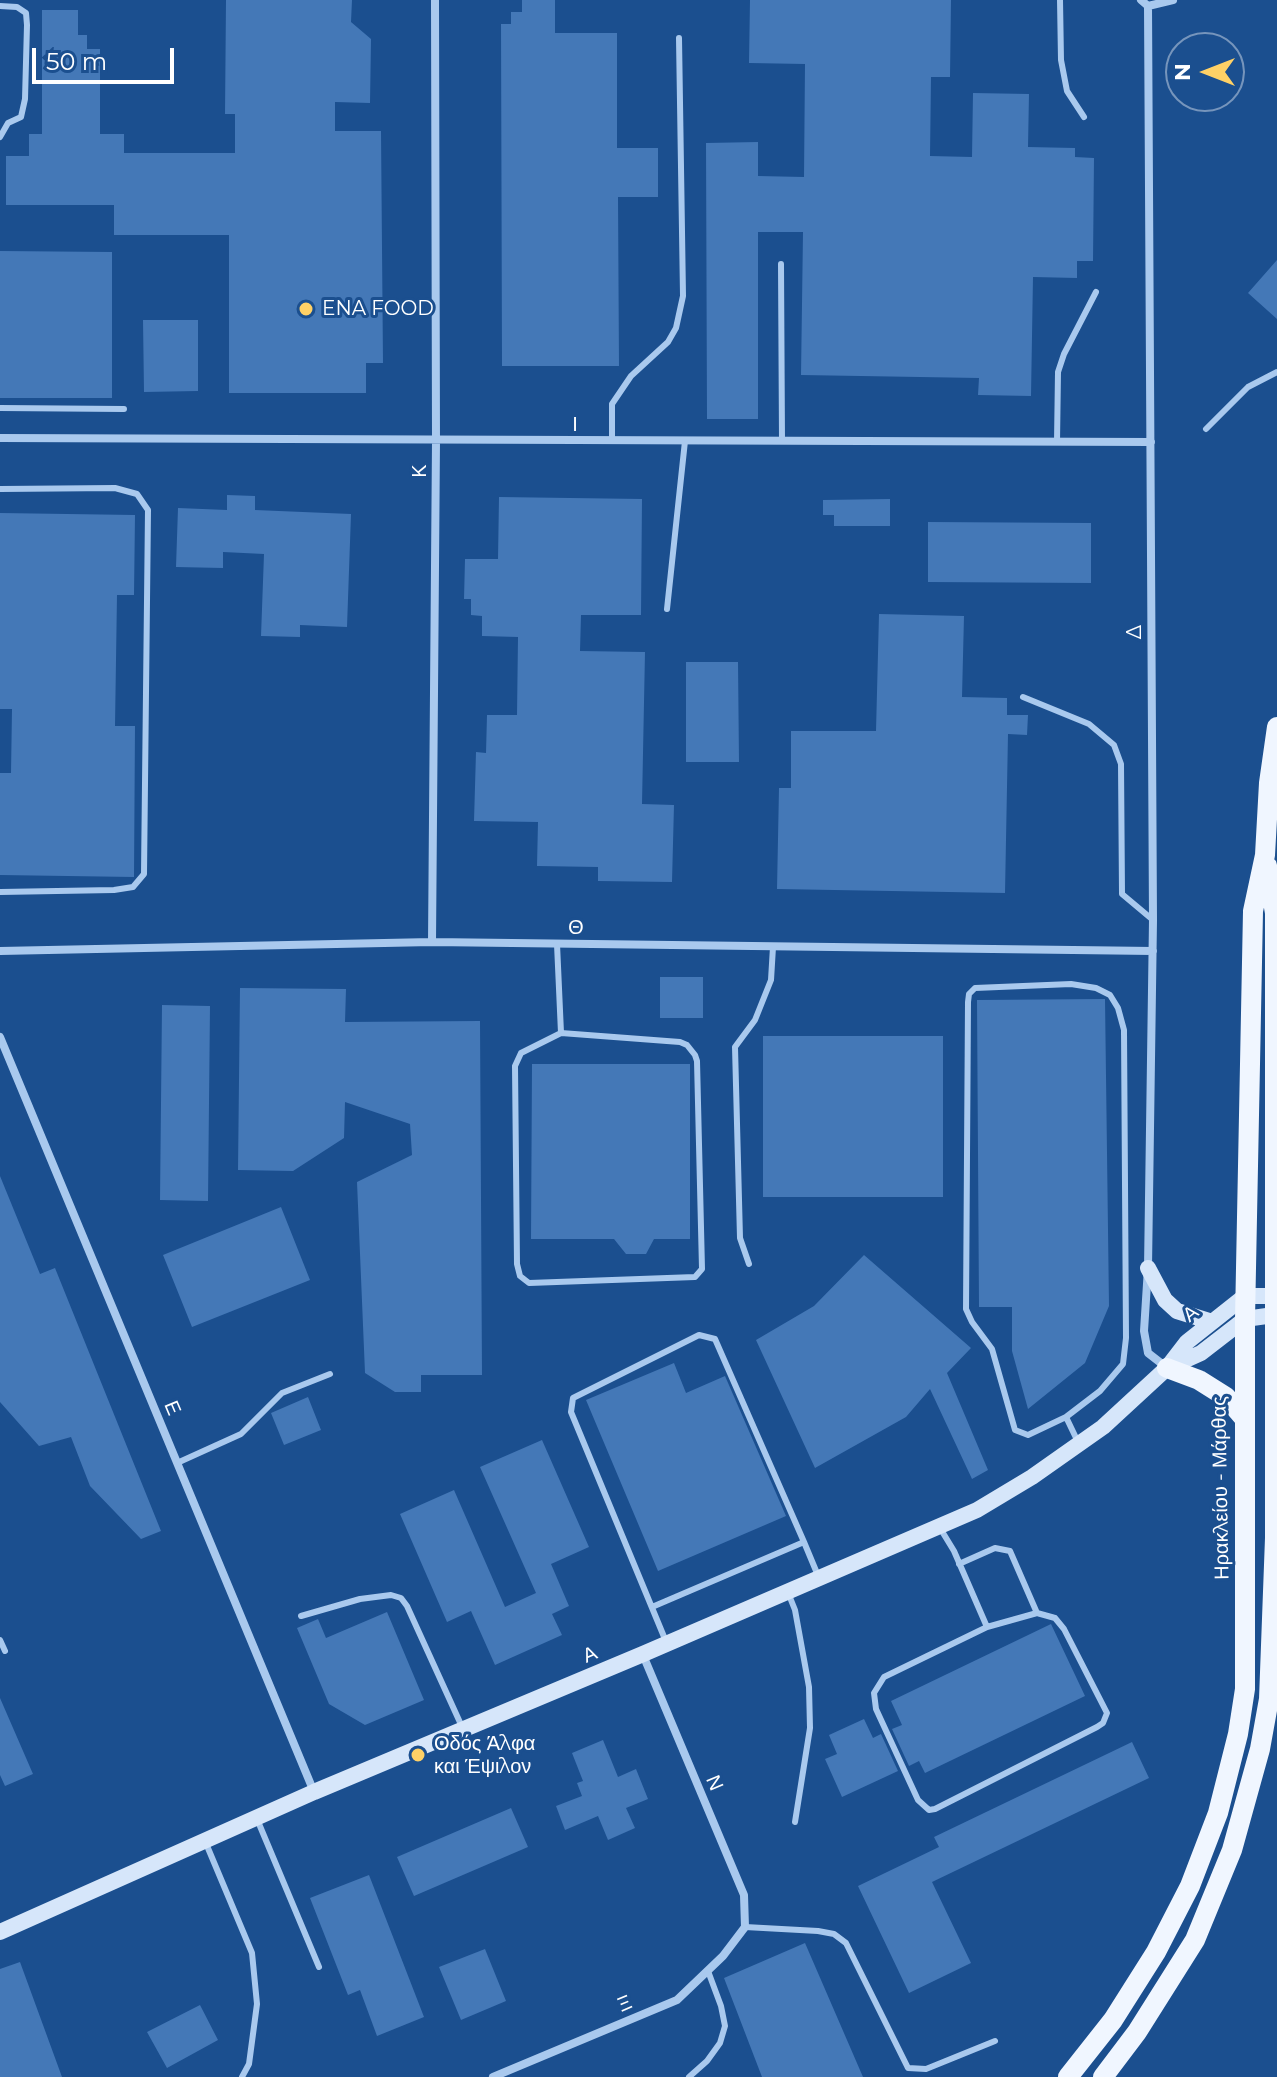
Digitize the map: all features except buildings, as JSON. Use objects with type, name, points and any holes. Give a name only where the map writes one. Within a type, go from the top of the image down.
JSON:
[{"type":"main road","name":"Ηρακλείου - Μάρθας","points":[[1068,2077],[1113,2020],[1156,1952],[1190,1886],[1218,1813],[1238,1734],[1245,1689],[1245,1296],[1253,911],[1265,855],[1269,783],[1277,727]]},
{"type":"main road","name":"Ηρακλείου - Μάρθας","points":[[1103,2077],[1137,2032],[1195,1940],[1232,1850],[1260,1749],[1269,1699],[1276,1385],[1275,913],[1265,855]]},
{"type":"main road","points":[[1167,1368],[1199,1380],[1226,1397],[1244,1418]]},
{"type":"street","name":"Κ","points":[[432,942],[436,441],[435,0]]},
{"type":"street","points":[[1145,3],[1173,0]]},
{"type":"street","name":"Δ","points":[[1145,3],[1153,951],[1148,1268],[1144,1331],[1148,1353],[1167,1368]]},
{"type":"street","name":"Ι","points":[[0,438],[1151,442]]},
{"type":"street","name":"Θ","points":[[0,951],[432,942],[1153,951]]},
{"type":"street","name":"Ε","points":[[0,1037],[314,1792]]},
{"type":"street","points":[[1148,1268],[1165,1300],[1177,1311],[1212,1322]]},
{"type":"street","points":[[1245,1296],[1276,1306]]},
{"type":"street","name":"Α","points":[[0,1932],[256,1817],[939,1526],[1000,1496],[1103,1427],[1167,1368],[1187,1342],[1245,1296]]},
{"type":"street","points":[[1245,1319],[1276,1306]]},
{"type":"street","name":"Α","points":[[1167,1368],[1201,1353],[1245,1319]]},
{"type":"street","name":"Ν","points":[[643,1654],[744,1895],[745,1927]]},
{"type":"street","name":"Ξ","points":[[493,2077],[677,2000],[723,1956],[745,1927]]},
{"type":"lane","points":[[1060,0],[1061,60],[1067,91],[1084,117]]},
{"type":"lane","points":[[0,6],[17,7],[26,13],[27,25],[25,99],[21,117],[8,123],[0,137]]},
{"type":"lane","points":[[612,441],[612,404],[631,376],[668,342],[676,328],[683,296],[679,38]]},
{"type":"lane","points":[[781,264],[782,441]]},
{"type":"lane","points":[[1057,442],[1058,372],[1096,292]]},
{"type":"lane","points":[[1206,429],[1248,387],[1277,372]]},
{"type":"lane","points":[[0,408],[124,409]]},
{"type":"lane","points":[[667,609],[685,441]]},
{"type":"lane","points":[[0,489],[115,488],[137,494],[148,510],[144,874],[138,884],[126,889],[0,892]]},
{"type":"lane","points":[[1023,697],[1089,724],[1114,745],[1121,764],[1122,894],[1153,920]]},
{"type":"lane","points":[[557,944],[561,1033]]},
{"type":"lane","points":[[749,1264],[740,1238],[735,1047],[755,1020],[771,980],[773,947]]},
{"type":"lane","points":[[1071,984],[1096,988],[1110,995],[1118,1008],[1124,1030],[1126,1338],[1123,1364],[1100,1391],[1066,1417],[1028,1435],[1015,1430],[992,1349],[966,1309],[968,1002],[969,994],[975,988],[1071,984]]},
{"type":"lane","points":[[561,1033],[680,1042],[692,1049],[697,1061],[702,1269],[695,1277],[529,1283],[520,1276],[517,1264],[515,1066],[521,1053],[561,1033]]},
{"type":"lane","points":[[667,1644],[571,1412],[570,1402],[577,1394],[699,1335],[715,1339],[723,1352],[819,1578]]},
{"type":"lane","points":[[177,1463],[241,1434],[282,1393],[330,1374]]},
{"type":"lane","points":[[1066,1417],[1079,1444]]},
{"type":"lane","points":[[939,1526],[987,1627]]},
{"type":"lane","points":[[652,1607],[804,1542]]},
{"type":"lane","points":[[959,1564],[995,1548],[1010,1551],[1037,1613]]},
{"type":"lane","points":[[788,1591],[795,1610],[809,1687],[810,1728],[795,1822]]},
{"type":"lane","points":[[301,1616],[360,1599],[391,1595],[401,1598],[463,1729]]},
{"type":"lane","points":[[1037,1613],[1046,1614],[1060,1623],[1105,1707],[1106,1719],[1097,1727],[929,1810],[920,1804],[912,1787],[876,1709],[874,1693],[884,1677],[987,1627],[1037,1613]]},
{"type":"lane","points":[[0,1640],[5,1651]]},
{"type":"lane","points":[[256,1817],[319,1967]]},
{"type":"lane","points":[[205,1841],[252,1953],[257,2004],[249,2064],[242,2077]]},
{"type":"lane","points":[[745,1927],[818,1931],[834,1934],[846,1943],[908,2068],[926,2069],[995,2041]]},
{"type":"lane","points":[[689,2077],[707,2061],[720,2043],[725,2026],[708,1971]]},
{"type":"place","name":"ENA FOOD","points":[[306,309]]},
{"type":"place","name":"Οδός Άλφα και Έψιλον","points":[[418,1755]]}]
